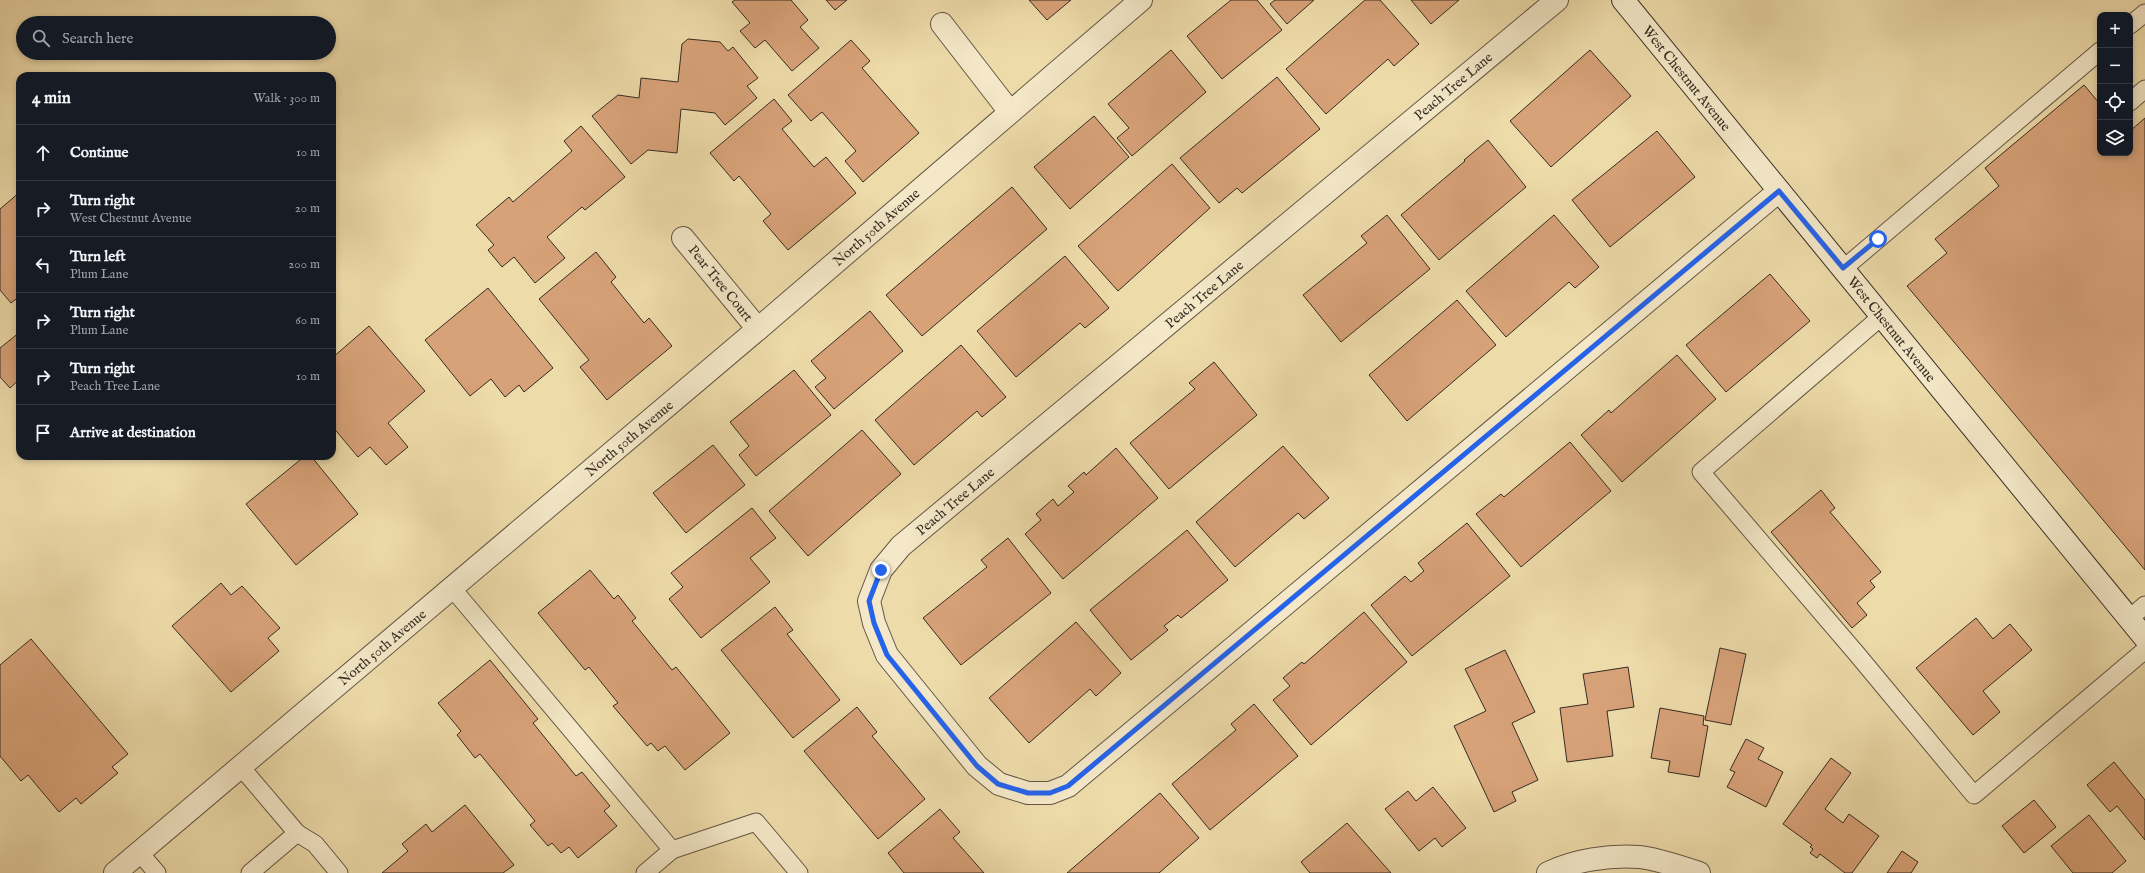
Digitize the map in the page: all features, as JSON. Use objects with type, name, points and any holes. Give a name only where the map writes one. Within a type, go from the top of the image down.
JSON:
[{"type":"street","name":"North 50th Avenue","points":[[115,873],[758,329],[1141,0]]},
{"type":"street","name":"Peach Tree Lane","points":[[1557,0],[901,546],[881,570],[869,601],[874,623],[887,655],[977,766],[998,784],[1028,793],[1050,793],[1068,786],[1779,191]]},
{"type":"street","name":"West Chestnut Avenue","points":[[1624,0],[1882,316],[2137,612],[2145,638]]},
{"type":"street","points":[[942,24],[1010,112]]},
{"type":"street","name":"Pear Tree Court","points":[[683,238],[758,329]]},
{"type":"street","points":[[1548,873],[1562,866],[1596,859],[1640,857],[1698,873]]},
{"type":"lane","points":[[2133,23],[2145,13]]},
{"type":"lane","points":[[1843,268],[2097,54]]},
{"type":"lane","points":[[2133,99],[2145,89]]},
{"type":"lane","points":[[1882,316],[1701,472],[1856,653],[1974,796],[2145,650]]},
{"type":"lane","points":[[452,588],[672,850]]},
{"type":"lane","points":[[240,767],[297,833],[315,844],[339,873]]},
{"type":"lane","points":[[645,873],[672,850],[756,822],[794,871]]},
{"type":"lane","points":[[254,872],[297,833]]},
{"type":"lane","points":[[139,852],[157,873]]},
{"type":"building","points":[[735,0],[791,0],[808,20],[800,27],[819,48],[792,71],[765,40],[755,48],[740,31],[750,23],[732,2]]},
{"type":"building","points":[[826,0],[847,0],[835,10]]},
{"type":"building","points":[[1029,0],[1071,0],[1047,20]]},
{"type":"building","points":[[1231,0],[1257,0],[1282,30],[1222,79],[1187,36]]},
{"type":"building","points":[[1275,0],[1314,0],[1287,24],[1270,4]]},
{"type":"building","points":[[1365,0],[1380,0],[1419,44],[1394,66],[1388,59],[1326,114],[1286,69]]},
{"type":"building","points":[[1411,0],[1459,0],[1431,24]]},
{"type":"building","points":[[688,39],[720,42],[728,51],[733,47],[758,78],[747,86],[757,98],[725,125],[715,113],[681,109],[677,153],[648,150],[631,164],[592,116],[618,95],[639,98],[641,78],[678,82],[682,44]]},
{"type":"building","points":[[851,40],[870,61],[862,68],[919,133],[863,182],[845,161],[856,151],[822,112],[811,121],[788,95]]},
{"type":"building","points":[[1171,50],[1206,92],[1132,156],[1117,138],[1129,128],[1108,104]]},
{"type":"building","points":[[1590,50],[1631,96],[1551,167],[1510,121]]},
{"type":"building","points":[[1277,77],[1320,129],[1242,193],[1237,188],[1219,203],[1180,158]]},
{"type":"building","points":[[2084,85],[2097,100],[2097,156],[2133,156],[2133,128],[2145,118],[2145,570],[1907,286],[1947,253],[1935,239],[1999,186],[1985,168]]},
{"type":"building","points":[[774,99],[792,121],[782,129],[814,167],[826,157],[856,193],[788,250],[763,221],[771,214],[739,176],[734,181],[710,153]]},
{"type":"building","points":[[1094,116],[1129,157],[1070,209],[1034,167]]},
{"type":"building","points":[[581,126],[625,177],[585,210],[582,207],[547,237],[565,258],[535,283],[514,257],[502,267],[488,250],[494,245],[476,225],[509,197],[513,202],[572,151],[564,141]]},
{"type":"building","points":[[1657,131],[1695,177],[1610,247],[1572,200]]},
{"type":"building","points":[[1488,140],[1526,187],[1439,260],[1401,215]]},
{"type":"building","points":[[1172,164],[1210,208],[1118,291],[1078,246]]},
{"type":"building","points":[[1012,187],[1047,229],[922,336],[886,295]]},
{"type":"building","points":[[16,195],[16,299],[11,303],[0,290],[0,209]]},
{"type":"building","points":[[1387,215],[1430,269],[1341,342],[1303,295],[1367,243],[1361,236]]},
{"type":"building","points":[[1554,215],[1599,267],[1575,288],[1569,282],[1506,337],[1466,291]]},
{"type":"building","points":[[596,252],[616,277],[611,282],[644,323],[649,318],[672,346],[607,400],[580,367],[589,360],[539,299]]},
{"type":"building","points":[[1065,256],[1109,308],[1085,328],[1080,323],[1016,377],[977,331]]},
{"type":"building","points":[[1770,274],[1810,321],[1726,392],[1686,345]]},
{"type":"building","points":[[488,288],[553,368],[524,392],[519,385],[505,397],[491,379],[470,396],[425,340]]},
{"type":"building","points":[[1457,300],[1496,345],[1407,421],[1369,375]]},
{"type":"building","points":[[870,311],[903,351],[834,409],[815,387],[826,378],[811,361]]},
{"type":"building","points":[[369,326],[425,391],[388,423],[408,447],[386,465],[370,447],[358,457],[336,431],[336,355]]},
{"type":"building","points":[[16,335],[16,383],[10,388],[0,377],[0,348]]},
{"type":"building","points":[[961,345],[1006,397],[982,417],[977,411],[914,465],[875,420]]},
{"type":"building","points":[[1677,355],[1716,399],[1622,482],[1581,435],[1609,410],[1611,413]]},
{"type":"building","points":[[1214,362],[1257,415],[1169,489],[1130,443],[1195,389],[1189,383]]},
{"type":"building","points":[[794,370],[831,415],[756,476],[739,455],[749,446],[730,422]]},
{"type":"building","points":[[862,430],[901,474],[808,556],[769,511]]},
{"type":"building","points":[[1570,442],[1611,491],[1521,567],[1476,514],[1501,494],[1504,497]]},
{"type":"building","points":[[713,445],[745,485],[686,533],[653,493]]},
{"type":"building","points":[[1283,446],[1329,498],[1304,519],[1298,513],[1235,567],[1196,522]]},
{"type":"building","points":[[1116,448],[1158,498],[1063,579],[1025,534],[1041,520],[1036,514],[1053,499],[1058,506],[1074,492],[1068,486],[1084,472],[1086,475]]},
{"type":"building","points":[[300,460],[314,460],[358,514],[296,565],[246,504]]},
{"type":"building","points":[[1821,490],[1835,508],[1830,512],[1881,572],[1870,581],[1875,587],[1857,603],[1867,615],[1852,628],[1771,532]]},
{"type":"building","points":[[752,508],[776,538],[750,558],[770,582],[701,638],[669,599],[683,587],[671,573]]},
{"type":"building","points":[[1467,523],[1510,576],[1412,656],[1371,605],[1405,576],[1411,582],[1424,571],[1418,563]]},
{"type":"building","points":[[1187,530],[1228,580],[1181,618],[1178,615],[1164,626],[1168,630],[1131,660],[1090,610]]},
{"type":"building","points":[[1008,538],[1051,593],[961,665],[923,618],[987,567],[981,560]]},
{"type":"building","points":[[590,570],[614,599],[618,595],[636,618],[632,621],[672,670],[676,667],[730,733],[685,770],[665,746],[658,751],[651,743],[647,746],[613,706],[618,703],[589,667],[585,670],[538,613]]},
{"type":"building","points":[[221,583],[231,595],[242,586],[280,628],[268,638],[279,651],[231,692],[172,626]]},
{"type":"building","points":[[775,607],[793,630],[787,634],[840,700],[793,738],[721,650]]},
{"type":"building","points":[[1364,612],[1407,662],[1311,745],[1273,700],[1290,686],[1283,678],[1302,662],[1304,664]]},
{"type":"building","points":[[1976,618],[1993,639],[2010,624],[2032,650],[1983,691],[2000,712],[1973,735],[1916,668]]},
{"type":"building","points":[[1076,622],[1121,673],[1096,696],[1090,689],[1029,743],[989,698]]},
{"type":"building","points":[[31,639],[128,754],[112,767],[118,773],[81,804],[76,798],[59,812],[28,775],[21,781],[0,756],[0,665]]},
{"type":"building","points":[[1720,648],[1746,654],[1731,725],[1705,720]]},
{"type":"building","points":[[1505,650],[1535,712],[1512,723],[1538,780],[1512,792],[1516,801],[1494,812],[1454,726],[1486,711],[1465,669]]},
{"type":"building","points":[[490,660],[538,719],[533,723],[576,776],[582,772],[610,806],[604,811],[617,826],[578,858],[569,847],[561,853],[552,843],[548,846],[530,825],[535,821],[480,754],[475,758],[457,735],[461,731],[438,703]]},
{"type":"building","points":[[1628,667],[1634,707],[1607,711],[1613,756],[1567,762],[1560,708],[1588,704],[1583,674]]},
{"type":"building","points":[[1254,704],[1298,756],[1210,830],[1172,784],[1236,730],[1231,724]]},
{"type":"building","points":[[857,707],[877,732],[872,736],[925,799],[878,839],[804,751]]},
{"type":"building","points":[[1660,708],[1704,716],[1703,725],[1708,726],[1699,777],[1668,772],[1670,761],[1651,758]]},
{"type":"building","points":[[1746,739],[1764,748],[1758,759],[1783,772],[1766,807],[1727,787],[1735,772],[1730,770]]},
{"type":"building","points":[[1831,758],[1851,773],[1825,809],[1843,823],[1849,814],[1879,836],[1852,873],[1845,873],[1820,854],[1817,858],[1810,853],[1813,849],[1810,847],[1812,845],[1783,824]]},
{"type":"building","points":[[2114,762],[2145,800],[2145,840],[2117,806],[2110,812],[2087,785]]},
{"type":"building","points":[[1433,787],[1466,828],[1442,847],[1435,838],[1419,851],[1385,809],[1408,791],[1416,801]]},
{"type":"building","points":[[1160,793],[1199,838],[1159,873],[1067,873]]},
{"type":"building","points":[[2034,800],[2056,827],[2024,853],[2002,826]]},
{"type":"building","points":[[465,805],[514,865],[503,873],[382,873],[408,851],[402,844],[426,824],[432,832]]},
{"type":"building","points":[[940,809],[960,832],[953,838],[984,873],[904,873],[888,853]]},
{"type":"building","points":[[2089,815],[2126,861],[2112,873],[2073,873],[2051,846]]},
{"type":"building","points":[[1347,823],[1391,873],[1310,873],[1301,862]]},
{"type":"building","points":[[1902,851],[1918,862],[1911,873],[1887,873]]},
{"type":"route","points":[[881,570],[869,601],[874,623],[887,655],[977,766],[998,784],[1028,793],[1050,793],[1068,786],[1779,191],[1843,268],[1878,239]]}]
